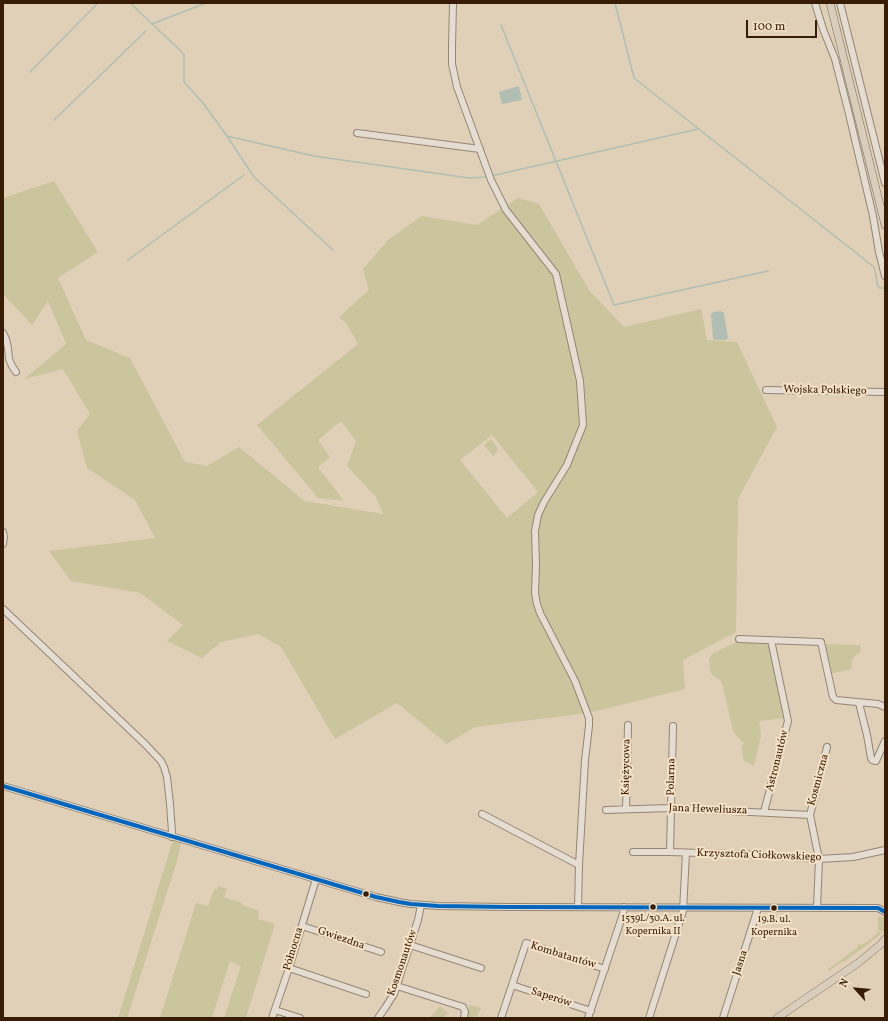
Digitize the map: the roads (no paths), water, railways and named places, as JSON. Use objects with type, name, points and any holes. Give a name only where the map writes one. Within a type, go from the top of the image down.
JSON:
[{"type":"main road","points":[[830,3],[885,225]]},
{"type":"main road","points":[[777,1018],[858,963],[884,942]]},
{"type":"street","points":[[453,3],[452,64],[457,86],[488,173],[506,210],[556,274],[580,381],[583,425],[567,465],[544,502],[538,515],[535,531],[535,593],[537,604],[540,613],[575,681],[589,718],[585,760],[578,907]]},
{"type":"street","points":[[815,3],[839,73],[873,216],[885,276]]},
{"type":"street","points":[[840,3],[885,183]]},
{"type":"street","points":[[357,133],[480,149]]},
{"type":"street","points":[[3,333],[6,339],[9,359],[16,372]]},
{"type":"street","name":"Wojska Polskiego","points":[[766,390],[885,392]]},
{"type":"street","points":[[3,532],[3,544]]},
{"type":"street","points":[[3,609],[159,758],[166,772],[172,837]]},
{"type":"street","points":[[739,639],[821,642],[833,697],[836,700],[878,704],[885,707]]},
{"type":"street","name":"Astronautów","points":[[764,812],[788,721],[770,640]]},
{"type":"street","points":[[859,702],[867,735],[870,758],[872,760],[876,761],[885,741]]},
{"type":"street","name":"Księżycowa","points":[[626,809],[628,725]]},
{"type":"street","name":"Polarna","points":[[670,852],[673,726]]},
{"type":"street","name":"Kosmiczna","points":[[817,908],[819,859],[810,814],[827,747]]},
{"type":"street","points":[[3,786],[392,901],[421,905],[758,908],[885,907]]},
{"type":"street","name":"Jana Heweliusza","points":[[606,810],[671,808],[810,814]]},
{"type":"street","points":[[482,814],[579,865]]},
{"type":"street","name":"Krzysztofa Ciołkowskiego","points":[[633,852],[762,855],[819,859],[854,857],[885,850]]},
{"type":"street","points":[[649,1018],[683,912],[686,853]]},
{"type":"street","name":"Północna","points":[[272,1018],[316,879]]},
{"type":"street","name":"Kosmonautów","points":[[378,1018],[386,1008],[397,986],[418,920],[421,905]]},
{"type":"street","points":[[588,1018],[623,914],[624,906]]},
{"type":"street","name":"Jasna","points":[[723,1018],[758,908]]},
{"type":"street","points":[[878,908],[885,912]]},
{"type":"street","name":"Gwiezdna","points":[[302,926],[381,952]]},
{"type":"street","name":"Kombatantów","points":[[501,1018],[526,943],[605,968]]},
{"type":"street","points":[[410,945],[481,968]]},
{"type":"street","points":[[289,968],[366,994]]},
{"type":"street","name":"Saperów","points":[[512,985],[591,1011]]},
{"type":"street","points":[[397,986],[459,1005],[464,1009],[464,1018]]},
{"type":"street","points":[[275,1010],[300,1018]]},
{"type":"waterway","points":[[30,72],[98,3]]},
{"type":"waterway","points":[[130,3],[184,54],[184,82],[203,103],[227,136],[314,156],[469,178],[488,177]]},
{"type":"waterway","points":[[152,24],[206,3]]},
{"type":"waterway","points":[[615,3],[634,78],[874,267],[878,286],[880,288],[885,288]]},
{"type":"waterway","points":[[501,25],[614,305],[768,271]]},
{"type":"waterway","points":[[54,120],[146,31]]},
{"type":"waterway","points":[[491,176],[698,129]]},
{"type":"waterway","points":[[227,136],[254,177],[333,250]]},
{"type":"waterway","points":[[128,260],[244,175]]},
{"type":"place","name":"1539L/30.A. ul. Kopernika II","points":[[653,907]]},
{"type":"place","name":"19.B. ul. Kopernika","points":[[774,908]]}]
